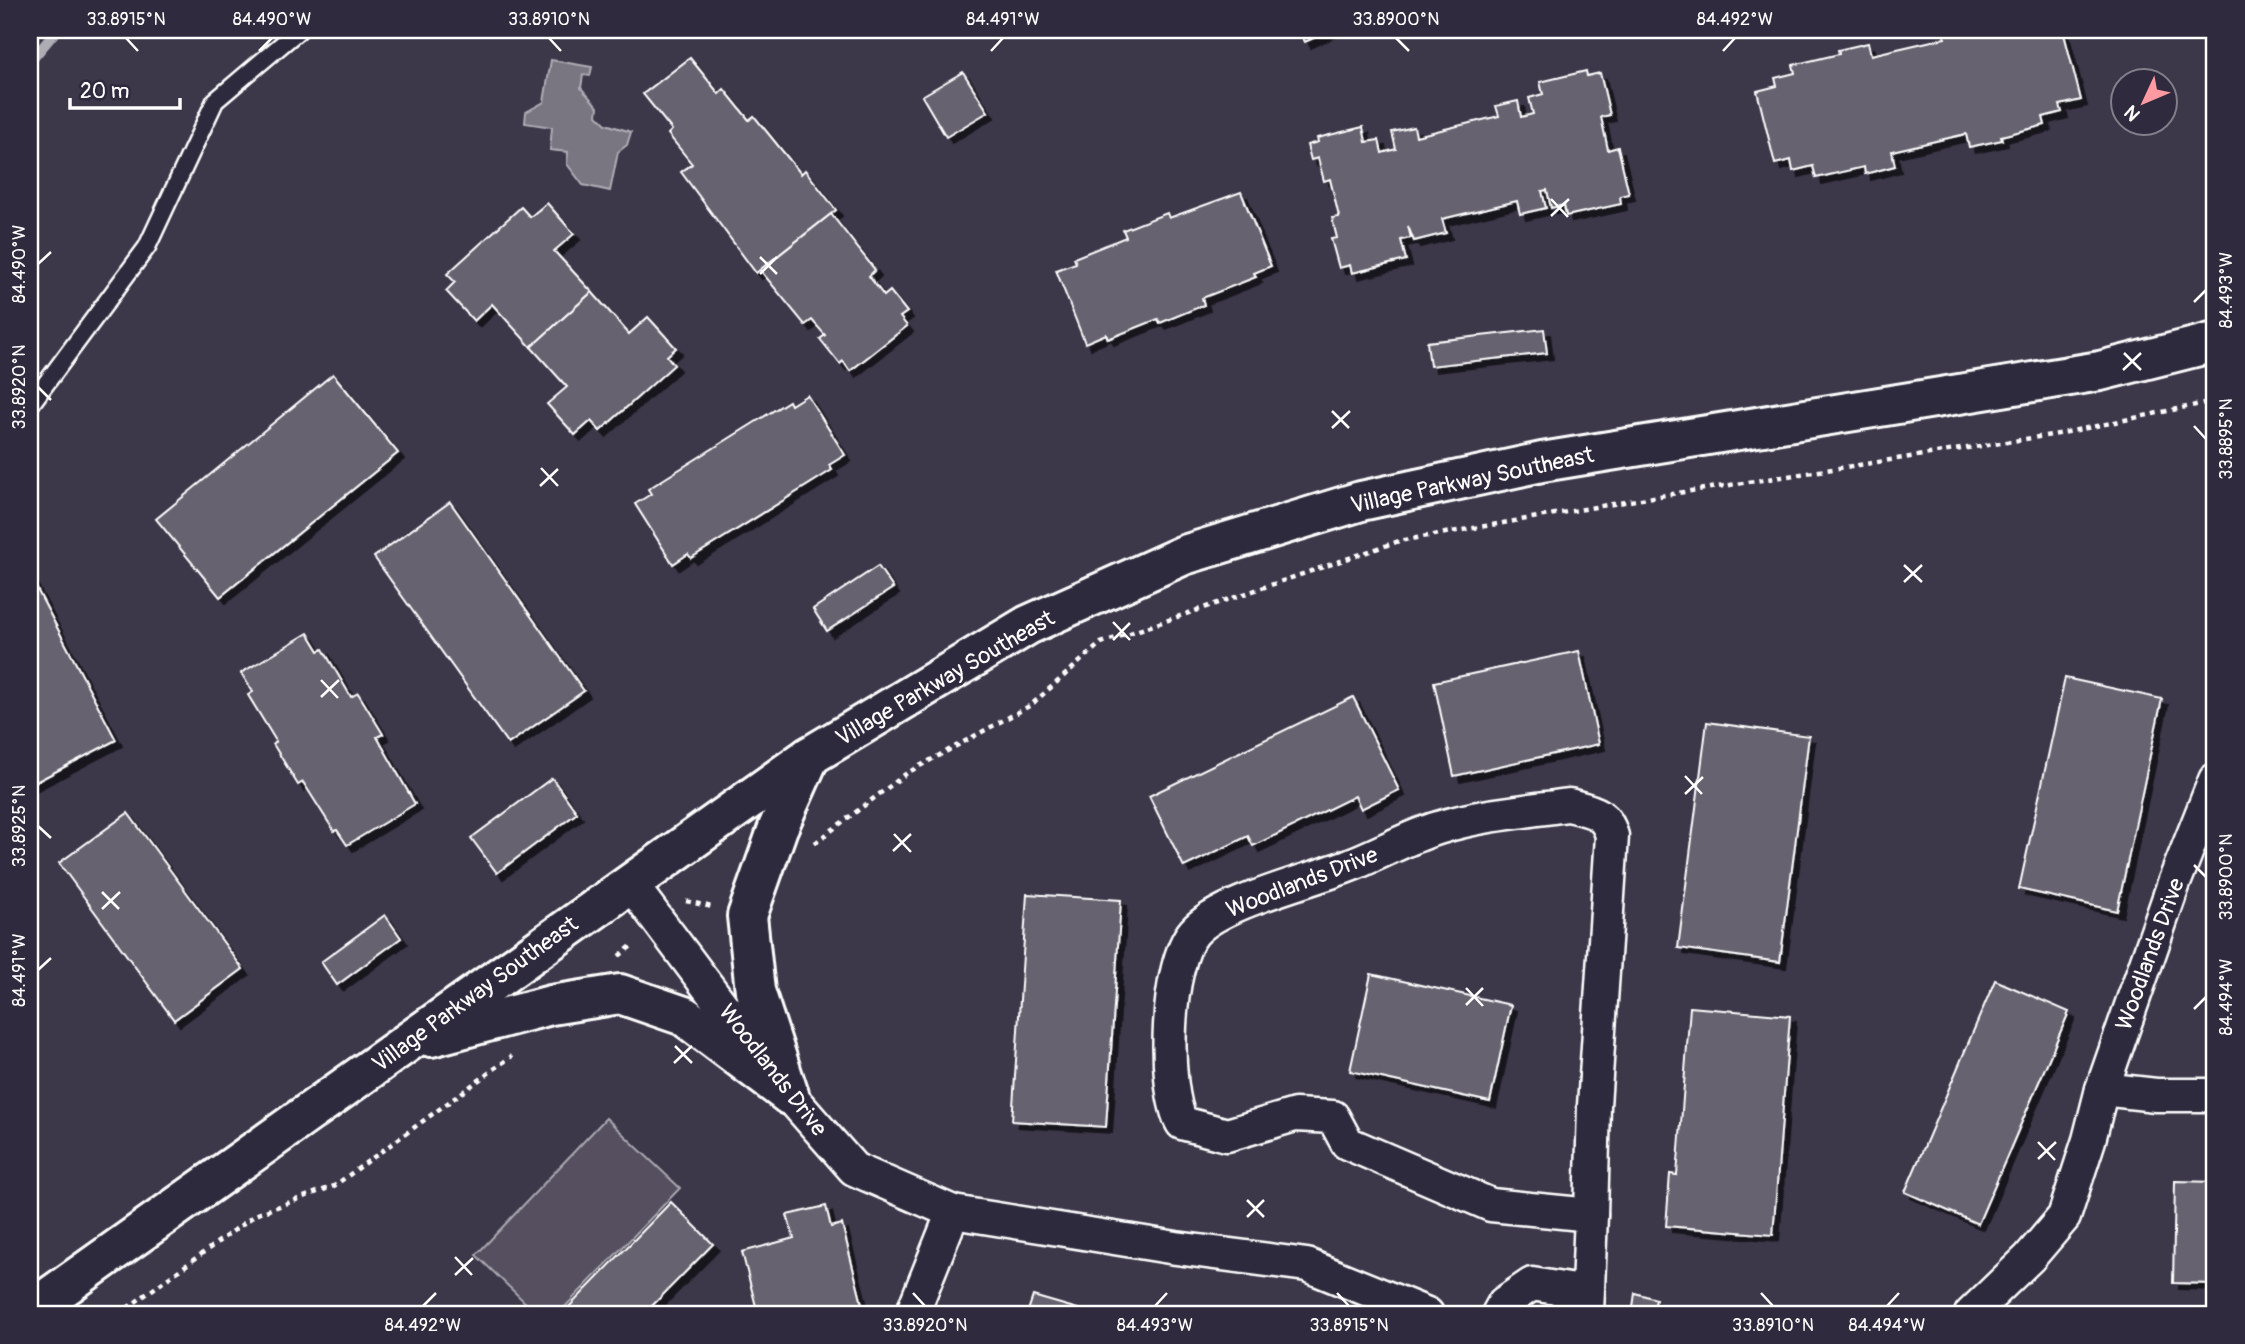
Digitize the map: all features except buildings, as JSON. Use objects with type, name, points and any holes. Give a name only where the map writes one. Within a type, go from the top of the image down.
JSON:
[{"type":"street","name":"Village Parkway Southeast","points":[[30,1311],[810,756],[1028,625],[1184,555],[1361,500],[1542,462],[2100,371],[2215,342]]},
{"type":"street","points":[[789,1094],[755,991],[747,916],[778,828],[810,756]]},
{"type":"street","name":"Woodlands Drive","points":[[1971,1314],[2029,1258],[2064,1217],[2102,1089],[2174,883],[2215,780]]},
{"type":"street","name":"Woodlands Drive","points":[[1498,1314],[1504,1303],[1532,1284],[1587,1303],[1591,1215],[1594,1106],[1612,836],[1609,821],[1600,813],[1569,805],[1482,817],[1437,828],[1350,865],[1234,907],[1194,931],[1185,945],[1170,1008],[1169,1061],[1175,1111],[1182,1123],[1227,1135],[1295,1115],[1333,1117],[1347,1143],[1491,1205],[1591,1215]]},
{"type":"street","name":"Woodlands Drive","points":[[630,883],[789,1094],[854,1169],[953,1212],[1177,1248],[1307,1265],[1427,1314]]},
{"type":"street","points":[[408,1043],[551,1005],[621,994],[684,1016],[789,1094]]},
{"type":"street","points":[[2102,1089],[2156,1095],[2215,1095]]},
{"type":"street","points":[[912,1314],[953,1212]]},
{"type":"lane","points":[[30,405],[146,247],[215,101],[299,30]]},
{"type":"path","points":[[811,846],[908,773],[1031,705],[1101,643],[1399,541],[1659,496],[2058,434],[2215,401]]},
{"type":"path","points":[[119,1314],[255,1215],[334,1186],[513,1056]]},
{"type":"shaded area","points":[[551,60],[592,67],[590,76],[583,75],[581,88],[598,107],[597,115],[606,124],[631,132],[627,145],[618,152],[610,191],[583,185],[567,164],[568,152],[550,150],[552,127],[525,123],[526,112],[544,102]]},
{"type":"shaded area","points":[[606,1118],[680,1188],[558,1314],[537,1314],[476,1255]]},
{"type":"waterway","points":[[30,62],[57,30]]}]
